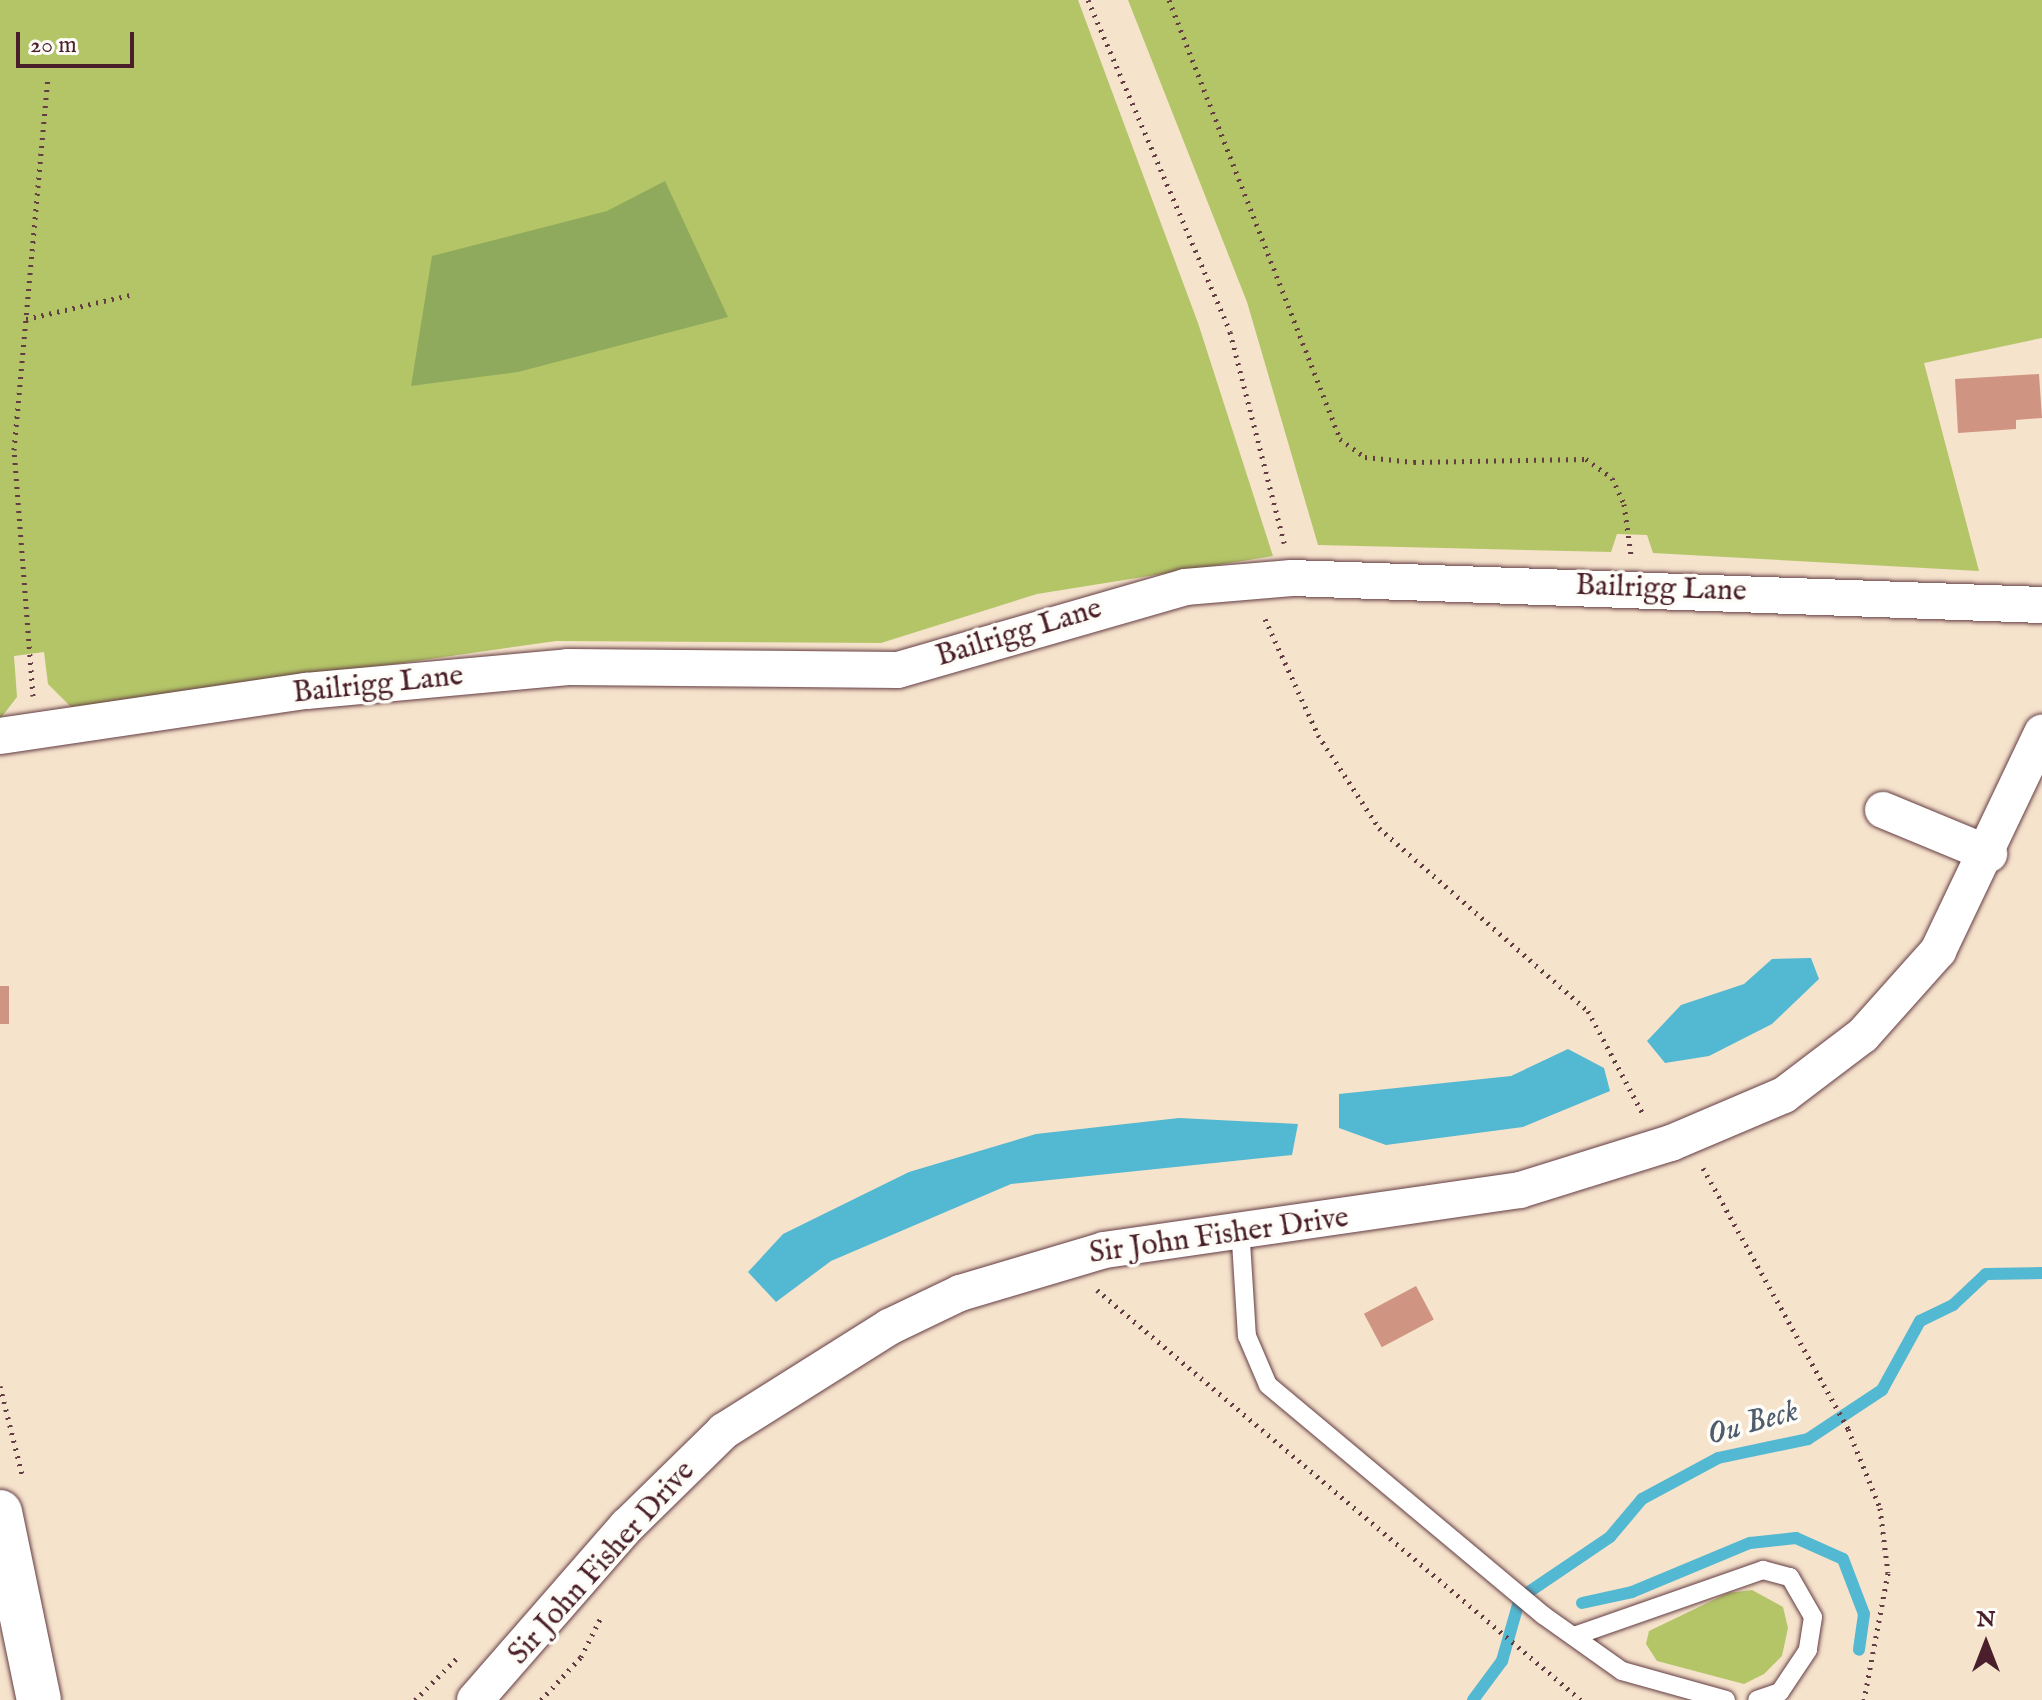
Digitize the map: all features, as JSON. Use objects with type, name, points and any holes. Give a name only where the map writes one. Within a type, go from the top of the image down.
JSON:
[{"type":"main road","points":[[0,1512],[39,1700]]},
{"type":"street","name":"Bailrigg Lane","points":[[0,736],[306,691],[554,668],[898,670],[1095,609],[1185,587],[1292,578],[2042,605]]},
{"type":"street","name":"Sir John Fisher Drive","points":[[475,1700],[627,1526],[724,1431],[889,1327],[1026,1271],[1240,1226],[1414,1209],[1520,1190],[1756,1109],[1825,1068],[1897,1001],[1938,951],[1989,854],[2042,733]]},
{"type":"street","points":[[1883,810],[1989,854]]},
{"type":"lane","points":[[1240,1226],[1247,1336],[1268,1385],[1543,1615],[1577,1635],[1622,1671],[1726,1700]]},
{"type":"lane","points":[[1577,1635],[1624,1624],[1763,1570],[1790,1577],[1813,1617],[1808,1650],[1780,1692],[1757,1700]]},
{"type":"path","points":[[1088,0],[1230,332],[1292,578]]},
{"type":"path","points":[[1169,0],[1340,439],[1365,457],[1414,462],[1586,459],[1612,478],[1624,504],[1632,588]]},
{"type":"path","points":[[37,732],[14,450],[48,79]]},
{"type":"path","points":[[26,319],[130,295]]},
{"type":"path","points":[[1253,581],[1318,735],[1379,828],[1588,1011],[1645,1119],[1653,1117]]},
{"type":"path","points":[[1691,1169],[1702,1165],[1848,1429],[1886,1540],[1882,1633],[1864,1700]]},
{"type":"path","points":[[1104,1281],[1091,1284],[1119,1315],[1581,1700]]},
{"type":"path","points":[[541,1700],[581,1657],[604,1612]]},
{"type":"green space","points":[[0,0],[1078,0],[1198,323],[1273,556],[1037,594],[881,643],[556,641],[74,710],[48,684],[44,652],[14,656],[17,697],[0,719]]},
{"type":"green space","points":[[1128,0],[2042,0],[2042,338],[1924,363],[1979,571],[1653,553],[1647,535],[1617,534],[1611,552],[1318,545],[1247,302]]},
{"type":"green space","points":[[665,181],[728,317],[518,372],[411,386],[432,256],[607,211]]},
{"type":"green space","points":[[1752,1590],[1783,1607],[1788,1628],[1782,1656],[1764,1674],[1744,1684],[1657,1661],[1646,1644],[1649,1631],[1728,1593]]},
{"type":"water","points":[[1811,958],[1819,979],[1772,1024],[1709,1056],[1665,1063],[1647,1041],[1681,1005],[1744,984],[1772,959]]},
{"type":"water","points":[[1568,1049],[1604,1068],[1610,1091],[1523,1127],[1386,1145],[1339,1128],[1339,1094],[1511,1076]]},
{"type":"water","points":[[1179,1118],[1298,1124],[1292,1155],[1011,1184],[831,1261],[776,1302],[748,1272],[783,1234],[909,1172],[1036,1134]]},
{"type":"building","points":[[2039,374],[2042,418],[2016,420],[2016,429],[1958,433],[1955,379]]},
{"type":"building","points":[[0,986],[9,986],[9,1024],[0,1024]]},
{"type":"building","points":[[1416,1286],[1434,1320],[1382,1347],[1364,1314]]},
{"type":"waterway","name":"Ou Beck","points":[[1473,1700],[1502,1661],[1520,1598],[1610,1537],[1642,1499],[1718,1458],[1808,1439],[1882,1390],[1920,1321],[1953,1305],[1986,1274],[2042,1273]]},
{"type":"waterway","points":[[1582,1603],[1632,1592],[1750,1543],[1796,1538],[1843,1559],[1864,1614],[1859,1650]]}]
